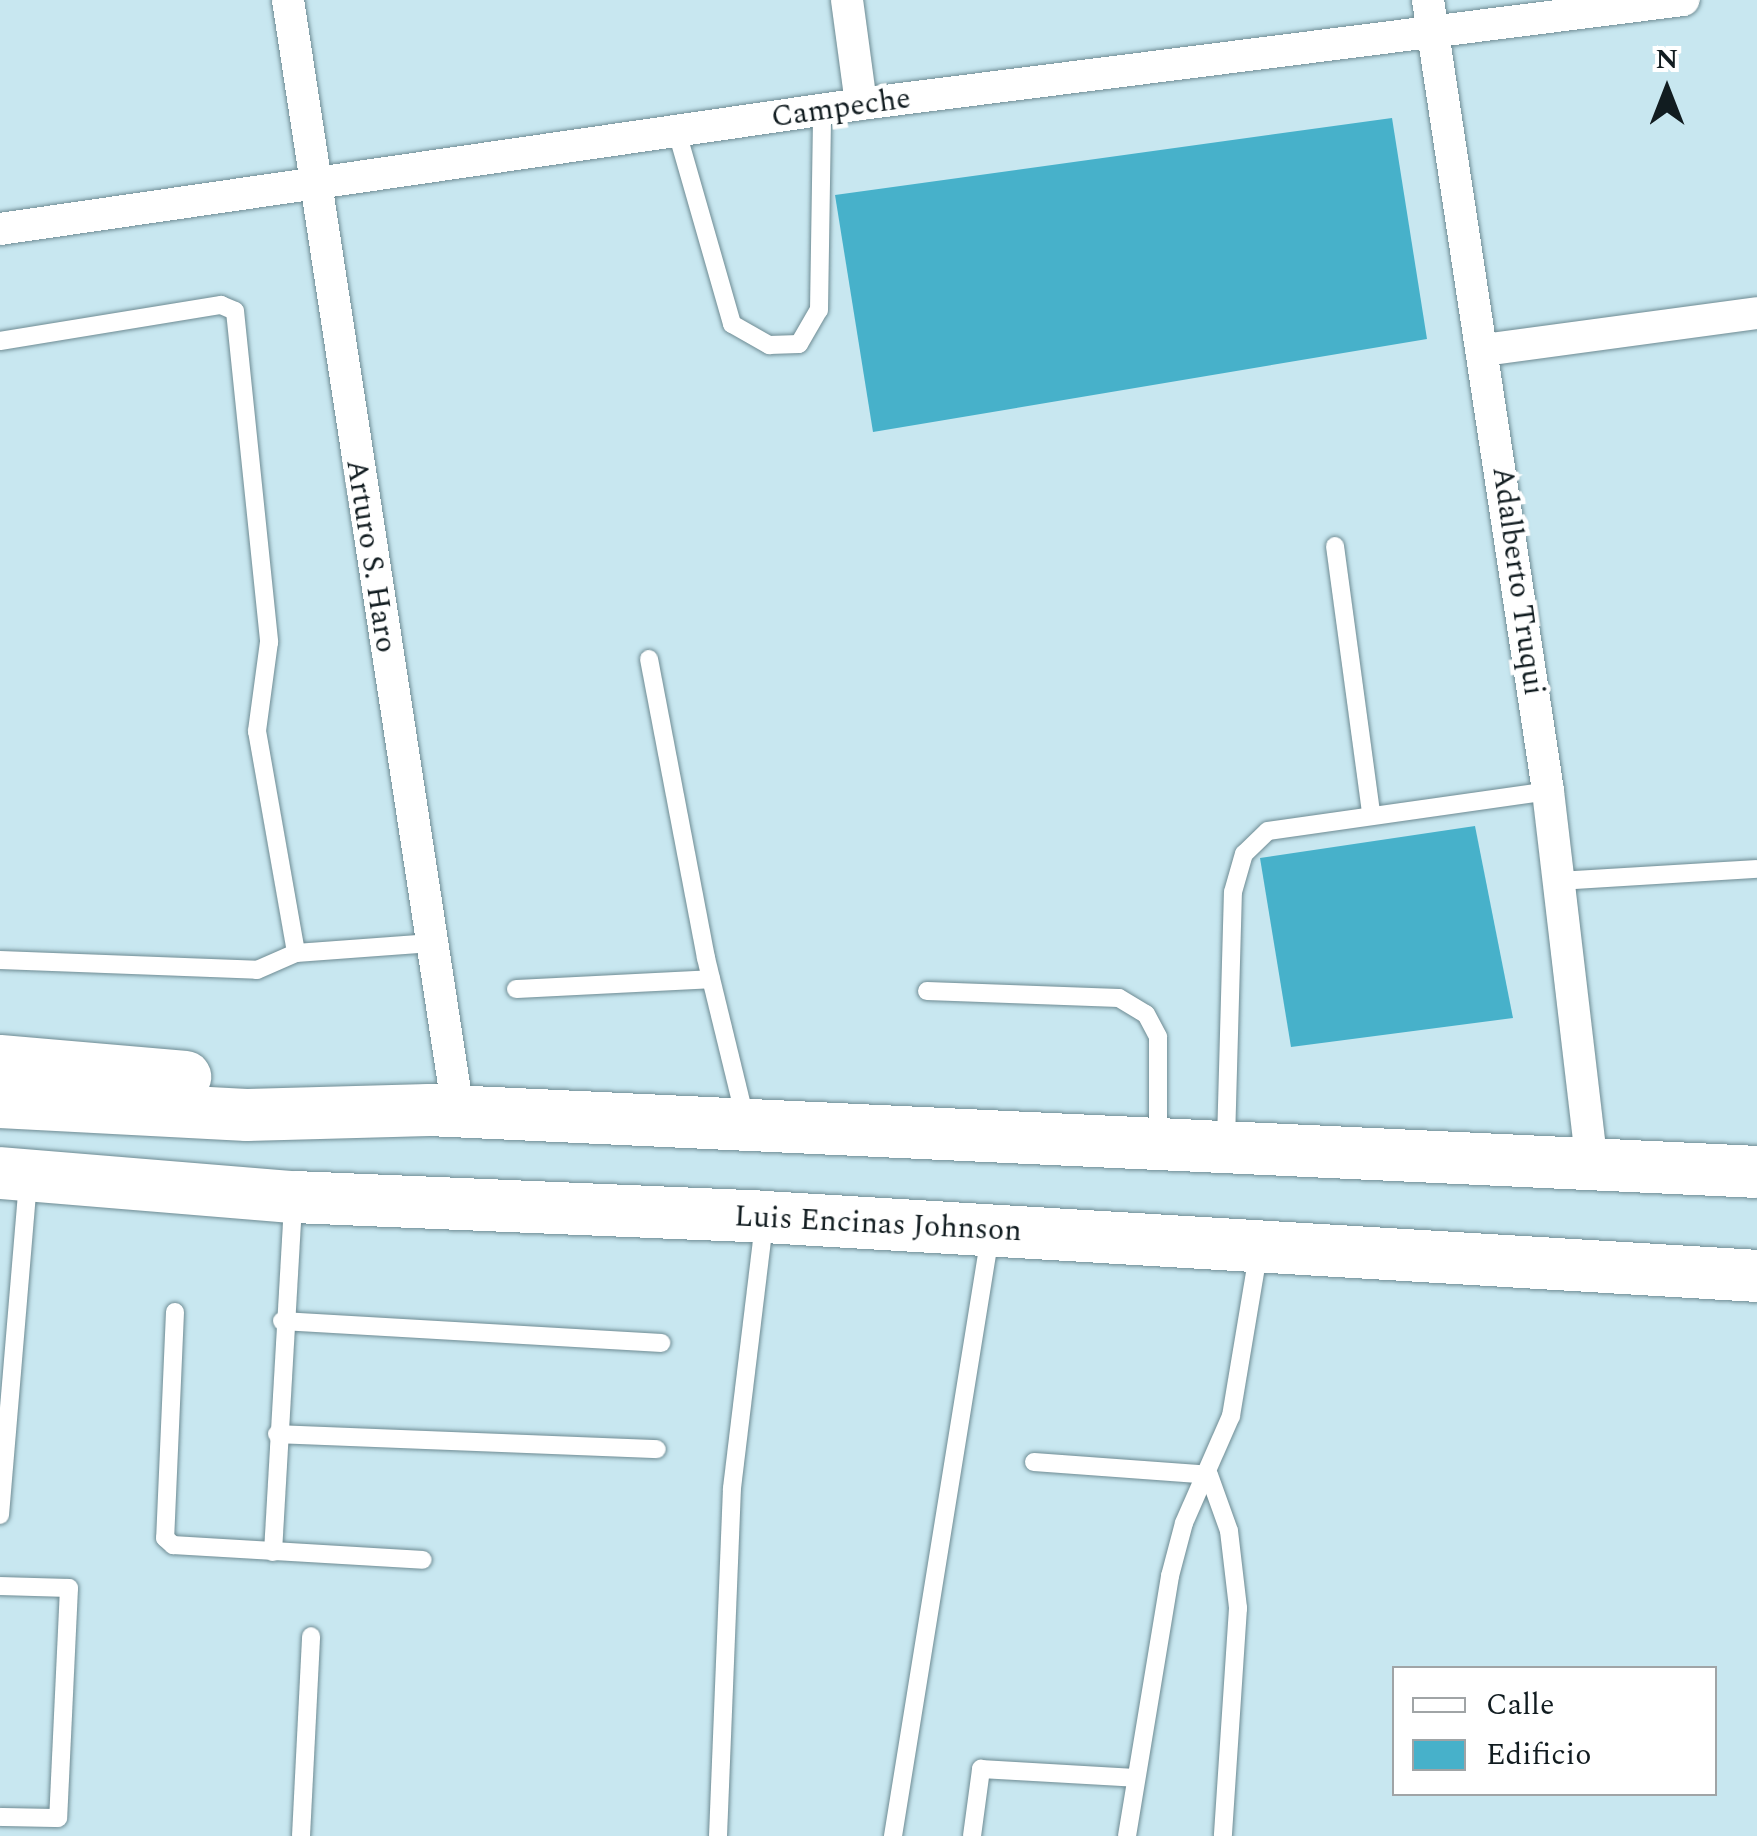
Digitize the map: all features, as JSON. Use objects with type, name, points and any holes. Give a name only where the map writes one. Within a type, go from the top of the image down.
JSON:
[{"type":"main road","points":[[0,1060],[325,1088],[443,1111]]},
{"type":"main road","points":[[0,1102],[247,1115],[443,1111],[747,1123],[1757,1172]]},
{"type":"main road","name":"Luis Encinas Johnson","points":[[14,1174],[294,1196],[765,1217],[1757,1276]]},
{"type":"street","name":"Arturo S. Haro","points":[[288,0],[313,186],[432,943],[443,1111]]},
{"type":"street","points":[[847,0],[861,104]]},
{"type":"street","name":"Campeche","points":[[0,229],[822,111],[1431,16],[1683,0]]},
{"type":"street","name":"Adalberto Truqui","points":[[1431,16],[1548,791],[1592,1165]]},
{"type":"street","points":[[1484,350],[1757,313]]},
{"type":"lane","points":[[677,132],[732,324],[769,345],[799,344],[819,310],[822,111]]},
{"type":"lane","points":[[0,341],[221,305],[234,312],[269,642],[258,731],[296,952]]},
{"type":"lane","points":[[1335,546],[1371,812]]},
{"type":"lane","points":[[649,659],[712,979],[747,1123]]},
{"type":"lane","points":[[1226,1146],[1232,892],[1244,854],[1268,832],[1371,812],[1548,791]]},
{"type":"lane","points":[[1559,881],[1757,869]]},
{"type":"lane","points":[[0,960],[258,970],[296,952],[432,943]]},
{"type":"lane","points":[[516,990],[712,979]]},
{"type":"lane","points":[[927,991],[1119,998],[1146,1014],[1158,1037],[1158,1143]]},
{"type":"lane","points":[[0,1515],[14,1174]]},
{"type":"lane","points":[[272,1552],[282,1322],[294,1196]]},
{"type":"lane","points":[[718,1836],[732,1488],[765,1217]]},
{"type":"lane","points":[[893,1836],[991,1231]]},
{"type":"lane","points":[[1127,1836],[1170,1576],[1184,1524],[1232,1416],[1259,1247]]},
{"type":"lane","points":[[174,1312],[165,1538],[174,1544],[423,1560]]},
{"type":"lane","points":[[282,1322],[661,1342]]},
{"type":"lane","points":[[277,1434],[657,1449]]},
{"type":"lane","points":[[1034,1462],[1209,1475]]},
{"type":"lane","points":[[1209,1475],[1229,1530],[1238,1608],[1222,1836]]},
{"type":"lane","points":[[0,1586],[70,1588],[58,1818],[0,1816]]},
{"type":"lane","points":[[301,1836],[311,1636]]},
{"type":"lane","points":[[972,1836],[981,1769],[1135,1778]]},
{"type":"building","points":[[1392,118],[1427,339],[873,432],[835,195]]},
{"type":"building","points":[[1475,826],[1513,1018],[1291,1047],[1260,858]]}]
